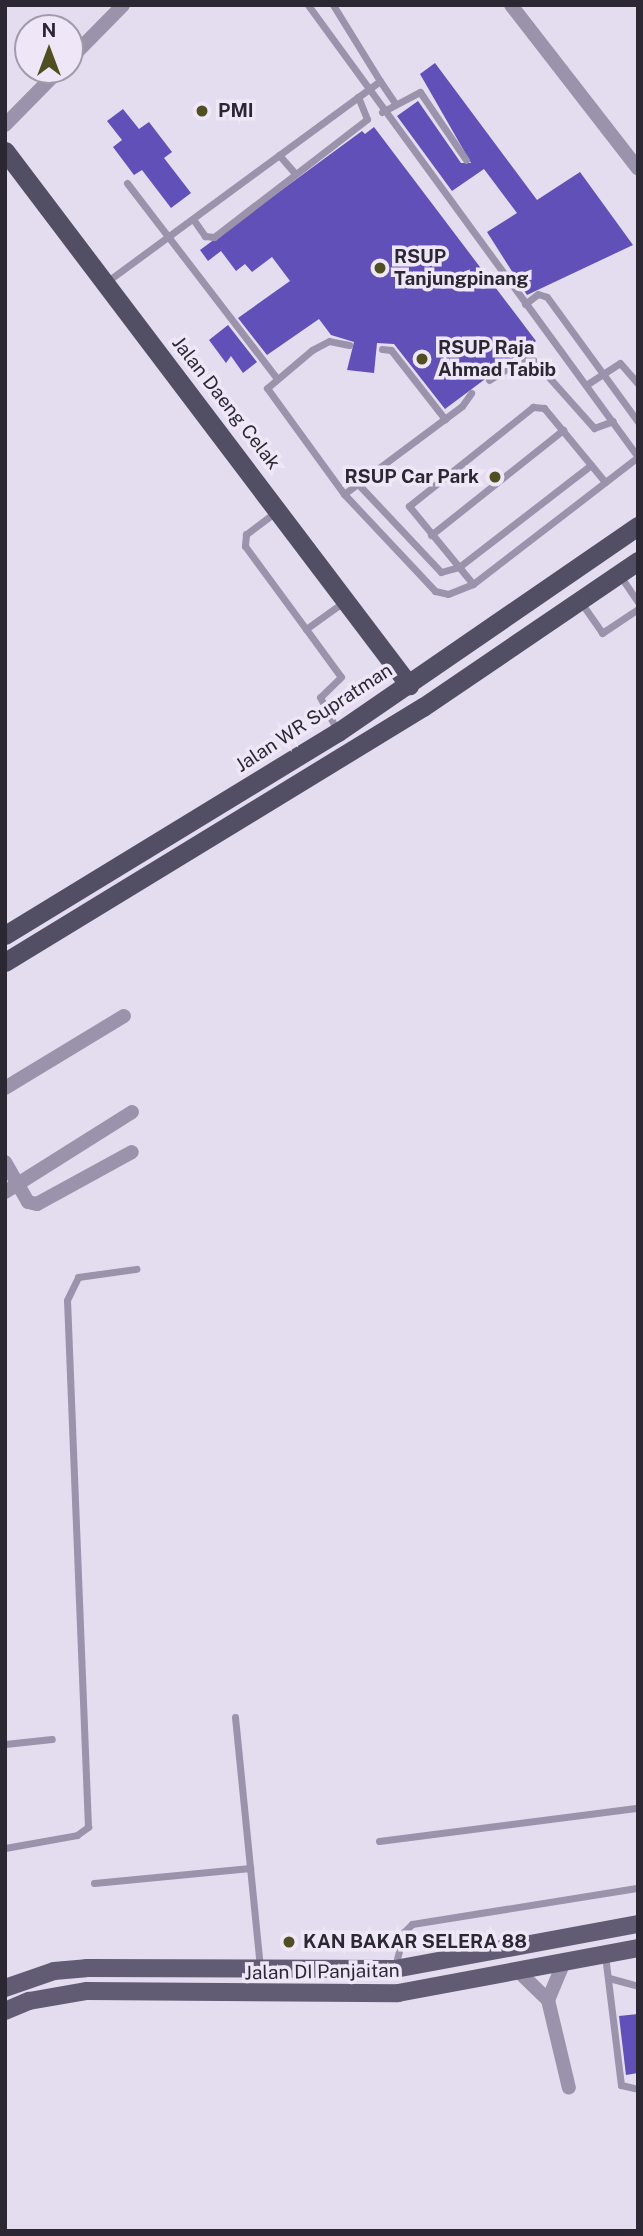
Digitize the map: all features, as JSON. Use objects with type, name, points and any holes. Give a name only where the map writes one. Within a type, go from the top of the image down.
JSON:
[{"type":"highway","name":"Jalan Daeng Celak","points":[[5,152],[104,284],[280,509],[409,685]]},
{"type":"highway","name":"Jalan WR Supratman","points":[[5,935],[338,732],[638,526]]},
{"type":"highway","points":[[5,962],[423,707],[638,561]]},
{"type":"main road","name":"Jalan DI Panjaitan","points":[[5,1988],[54,1971],[86,1968],[261,1972],[395,1969],[638,1924]]},
{"type":"main road","points":[[519,1971],[524,1945]]},
{"type":"main road","name":"Jalan DI Panjaitan","points":[[5,2011],[29,2001],[87,1991],[398,1993],[638,1948]]},
{"type":"main road","points":[[499,1949],[519,1971]]},
{"type":"street","points":[[84,45],[123,5]]},
{"type":"street","points":[[511,5],[638,169]]},
{"type":"street","points":[[5,125],[45,84]]},
{"type":"street","points":[[5,1088],[124,1016]]},
{"type":"street","points":[[12,1188],[132,1112]]},
{"type":"street","points":[[5,1163],[12,1188],[28,1202],[37,1204],[132,1152]]},
{"type":"street","points":[[548,2000],[564,1962]]},
{"type":"street","points":[[519,1971],[548,2000],[569,2088]]},
{"type":"lane","points":[[308,5],[366,90],[638,457],[474,583],[448,594],[435,591],[344,494],[267,391],[275,376],[329,341],[349,345]]},
{"type":"lane","points":[[337,7],[395,103]]},
{"type":"lane","points":[[104,284],[380,81]]},
{"type":"lane","points":[[382,111],[420,92],[466,160]]},
{"type":"lane","points":[[193,219],[205,236],[214,237],[293,172],[367,119],[358,97]]},
{"type":"lane","points":[[279,155],[293,172]]},
{"type":"lane","points":[[127,183],[167,239],[275,376]]},
{"type":"lane","points":[[525,304],[544,294],[638,422]]},
{"type":"lane","points":[[382,349],[391,350],[445,419]]},
{"type":"lane","points":[[489,380],[529,355],[594,428],[613,421]]},
{"type":"lane","points":[[586,385],[620,363],[638,384]]},
{"type":"lane","points":[[344,494],[445,419],[471,393]]},
{"type":"lane","points":[[474,583],[410,511],[411,501],[533,407],[544,408],[605,482]]},
{"type":"lane","points":[[431,535],[563,430]]},
{"type":"lane","points":[[358,484],[436,571],[459,567],[591,465]]},
{"type":"lane","points":[[280,509],[243,540],[341,677],[320,697],[338,732]]},
{"type":"lane","points":[[619,574],[638,602]]},
{"type":"lane","points":[[306,629],[348,599]]},
{"type":"lane","points":[[579,601],[602,633],[638,609]]},
{"type":"lane","points":[[5,1848],[77,1835],[89,1827],[67,1300],[78,1277],[135,1269]]},
{"type":"lane","points":[[235,1717],[261,1972]]},
{"type":"lane","points":[[5,1744],[52,1739]]},
{"type":"lane","points":[[379,1841],[638,1808]]},
{"type":"lane","points":[[94,1883],[250,1868]]},
{"type":"lane","points":[[395,1969],[404,1931],[412,1924],[638,1888]]},
{"type":"lane","points":[[605,1954],[621,2085],[638,2089]]},
{"type":"lane","points":[[609,1978],[638,1986]]},
{"type":"building","points":[[435,63],[537,200],[580,172],[633,245],[527,295],[487,232],[517,213],[484,169],[452,191],[397,116],[418,101],[461,163],[471,163],[420,74]]},
{"type":"building","points":[[123,109],[139,129],[149,122],[172,152],[164,158],[191,193],[171,208],[142,170],[134,175],[113,147],[122,140],[107,121]]},
{"type":"building","name":"RSUP Tanjungpinang","points":[[374,127],[536,341],[445,409],[394,344],[377,343],[374,373],[347,370],[354,342],[331,335],[319,319],[267,355],[238,318],[290,281],[272,257],[252,272],[245,264],[236,271],[221,251],[208,261],[200,250],[362,131],[365,134]]},
{"type":"building","points":[[228,325],[257,362],[243,373],[231,356],[226,363],[209,340]]},
{"type":"building","points":[[638,2014],[638,2073],[626,2075],[619,2016]]},
{"type":"place","name":"PMI","points":[[202,111]]},
{"type":"place","name":"RSUP Tanjungpinang","points":[[380,268]]},
{"type":"place","name":"RSUP Raja Ahmad Tabib","points":[[422,359]]},
{"type":"place","name":"RSUP Car Park","points":[[495,477]]},
{"type":"place","name":"KAN BAKAR SELERA 88","points":[[289,1942]]}]
